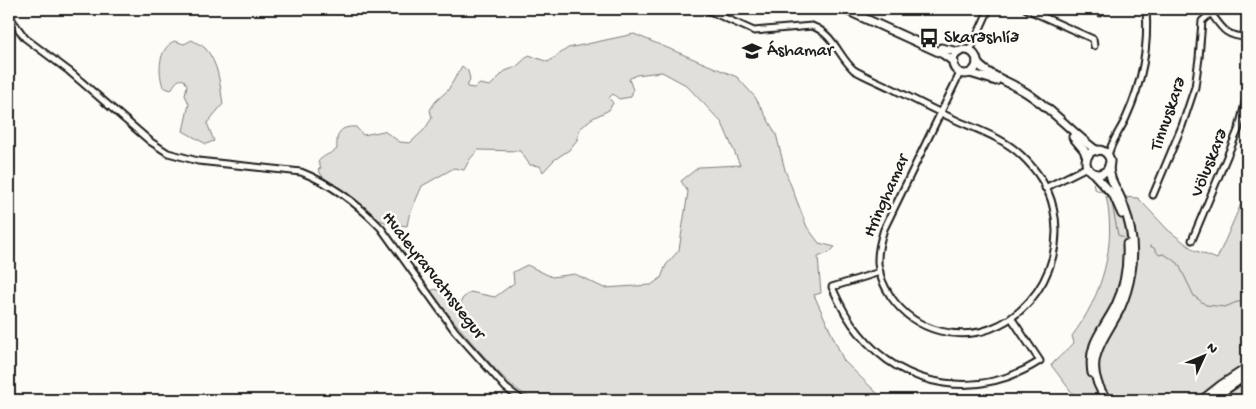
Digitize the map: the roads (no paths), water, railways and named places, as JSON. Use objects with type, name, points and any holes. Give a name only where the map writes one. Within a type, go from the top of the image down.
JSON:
[{"type":"main road","points":[[844,9],[943,54],[954,62]]},
{"type":"main road","points":[[854,9],[940,48],[959,52],[970,51],[982,68],[1036,99],[1099,151],[1108,156],[1109,176],[1123,203],[1127,216],[1132,242],[1132,261],[1125,297],[1101,340],[1097,353],[1097,380],[1107,400]]},
{"type":"main road","points":[[959,52],[954,58],[954,62],[955,68],[960,73],[970,73],[1000,82],[1044,110],[1078,142],[1087,158],[1087,167],[1107,187],[1117,202],[1124,221],[1127,243],[1126,269],[1120,296],[1096,337],[1092,351],[1092,372],[1095,386],[1102,400]]},
{"type":"main road","points":[[970,73],[975,68],[977,62]]},
{"type":"main road","points":[[1087,158],[1091,153],[1099,151]]},
{"type":"main road","points":[[1094,174],[1105,172],[1109,165]]},
{"type":"main road","points":[[1202,400],[1247,368]]},
{"type":"main road","points":[[1211,400],[1247,375]]},
{"type":"street","points":[[705,9],[759,31],[812,26],[824,32],[849,65],[857,71],[940,113]]},
{"type":"street","points":[[970,51],[989,9]]},
{"type":"street","points":[[1026,9],[1093,39],[1094,46]]},
{"type":"street","points":[[1108,156],[1111,145],[1126,118],[1140,81],[1147,43],[1146,9]]},
{"type":"street","points":[[1210,11],[1229,34],[1247,37]]},
{"type":"street","name":"Tinnuskarð","points":[[1153,195],[1189,106],[1198,67],[1202,21],[1210,11]]},
{"type":"street","name":"Hvaleyrarvatnsvegur","points":[[9,16],[25,38],[69,71],[151,142],[168,153],[198,161],[301,172],[316,177],[336,190],[368,215],[381,228],[455,331],[506,388],[522,400]]},
{"type":"street","name":"Hringhamar","points":[[940,113],[1008,144],[1026,160],[1051,199],[1055,220],[1055,248],[1052,260],[1048,272],[1035,293],[1024,308],[1012,318],[992,328],[972,334],[949,333],[930,328],[911,318],[896,305],[885,288],[877,255],[882,234],[940,113],[960,73]]},
{"type":"street","name":"Völuskarð","points":[[1192,240],[1237,133],[1247,95]]},
{"type":"street","points":[[1099,151],[1111,145]]},
{"type":"street","points":[[1045,188],[1087,167]]},
{"type":"street","points":[[880,272],[832,287],[849,319],[871,346],[887,360],[923,379],[957,386],[975,385],[1012,376],[1040,361],[1012,318]]},
{"type":"waterway","points":[[1095,182],[1093,184],[1095,189],[1111,198],[1118,235],[1124,238]]},
{"type":"waterway","points":[[1150,246],[1159,255],[1164,254],[1178,263],[1194,296],[1206,305],[1225,307],[1237,302],[1247,302]]},
{"type":"place","name":"Skarðshlíð","points":[[929,38]]},
{"type":"place","name":"Áshamar","points":[[752,51]]}]
